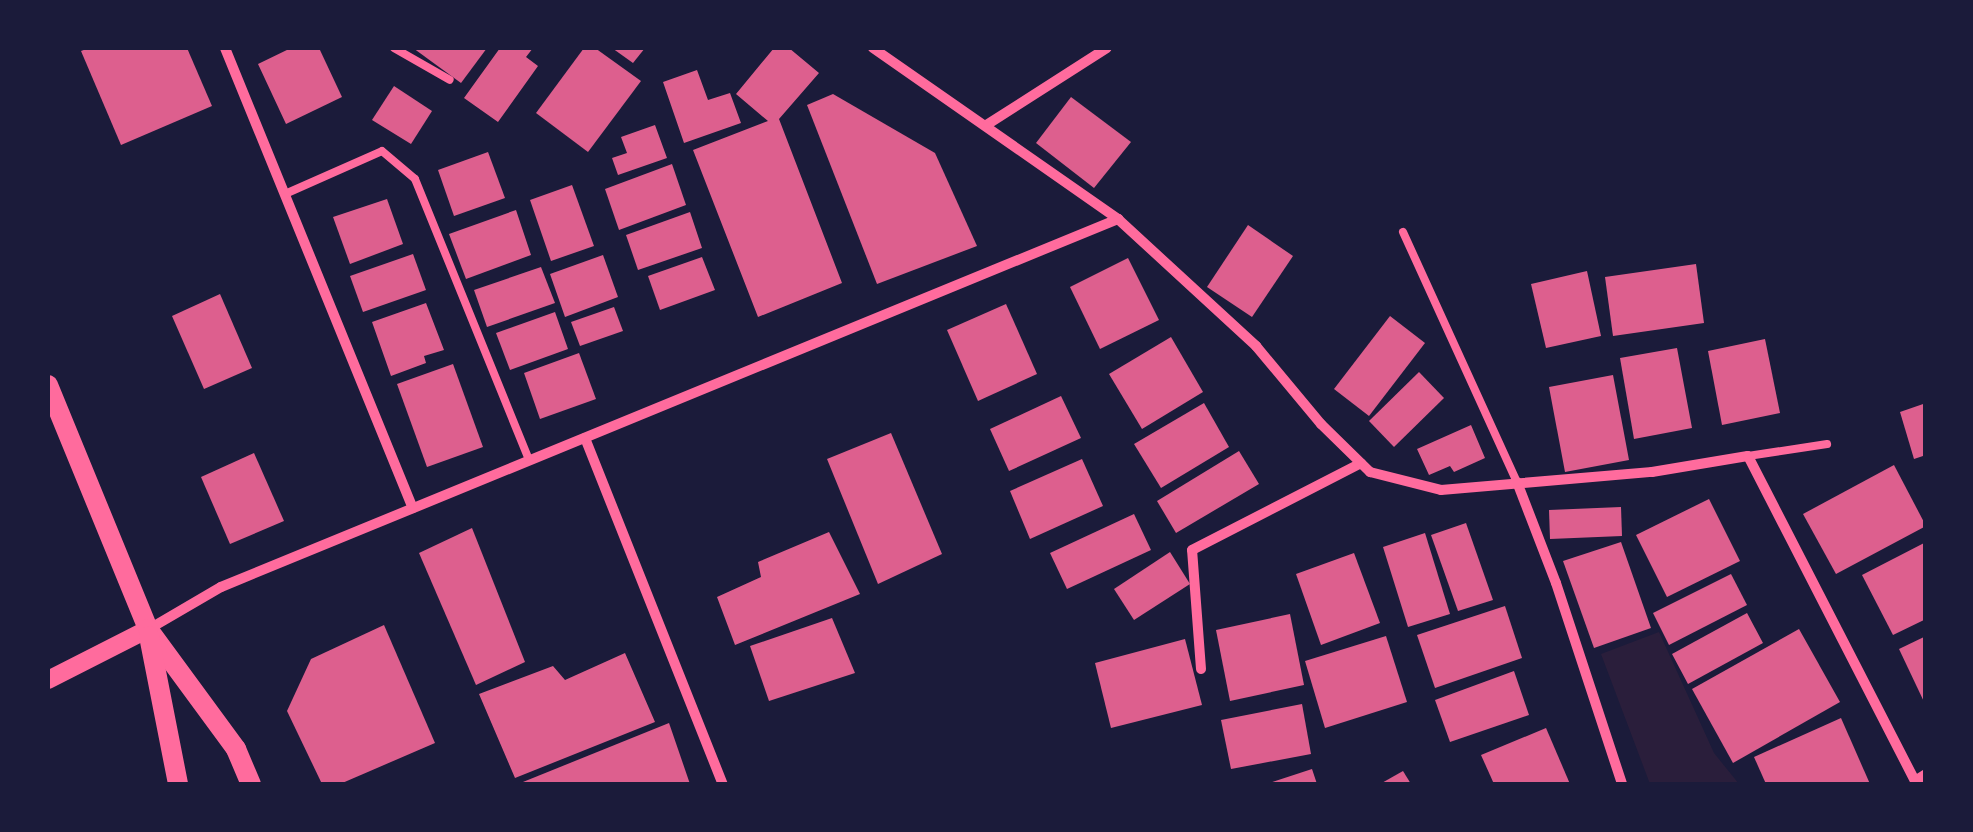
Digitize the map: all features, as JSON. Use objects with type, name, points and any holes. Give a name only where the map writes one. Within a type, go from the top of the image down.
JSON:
[{"type":"main road","points":[[48,386],[148,629],[178,784]]},
{"type":"main road","points":[[148,629],[236,749],[251,784]]},
{"type":"street","points":[[225,48],[413,508]]},
{"type":"street","points":[[873,48],[988,124],[1118,219],[1256,346],[1370,472],[1441,490],[1652,472],[1748,456],[1918,780]]},
{"type":"street","points":[[988,124],[1106,48]]},
{"type":"street","points":[[48,680],[221,588],[1118,219]]},
{"type":"street","points":[[584,438],[722,784]]},
{"type":"street","points":[[1201,669],[1192,550],[1360,463]]},
{"type":"street","points":[[1517,482],[1622,784]]},
{"type":"lane","points":[[394,48],[450,80]]},
{"type":"lane","points":[[285,194],[382,150],[415,180],[529,460]]},
{"type":"lane","points":[[1404,232],[1517,482]]},
{"type":"lane","points":[[1748,456],[1827,444]]},
{"type":"shaded area","points":[[1659,632],[1714,753],[1739,784],[1650,784],[1601,654]]},
{"type":"building","points":[[187,48],[212,106],[121,145],[81,51]]},
{"type":"building","points":[[291,48],[319,48],[342,97],[286,124],[258,64]]},
{"type":"building","points":[[413,48],[487,48],[461,83]]},
{"type":"building","points":[[500,48],[533,48],[526,57],[538,66],[498,122],[464,98]]},
{"type":"building","points":[[584,48],[595,48],[641,81],[588,152],[536,113]]},
{"type":"building","points":[[612,48],[645,48],[633,63]]},
{"type":"building","points":[[774,48],[789,48],[819,73],[779,119],[842,283],[758,317],[693,150],[768,121],[736,94]]},
{"type":"building","points":[[697,70],[708,100],[730,93],[741,123],[684,143],[663,82]]},
{"type":"building","points":[[394,86],[432,111],[411,144],[372,120]]},
{"type":"building","points":[[833,94],[935,153],[977,246],[877,284],[807,105]]},
{"type":"building","points":[[1071,97],[1131,142],[1094,188],[1036,143]]},
{"type":"building","points":[[655,125],[667,158],[618,175],[612,158],[627,153],[621,137]]},
{"type":"building","points":[[488,152],[505,198],[454,216],[438,170]]},
{"type":"building","points":[[672,164],[686,205],[619,230],[605,189]]},
{"type":"building","points":[[572,185],[594,246],[551,261],[530,200]]},
{"type":"building","points":[[387,199],[403,244],[350,264],[333,217]]},
{"type":"building","points":[[516,210],[531,255],[466,279],[449,234]]},
{"type":"building","points":[[690,212],[702,248],[638,270],[626,235]]},
{"type":"building","points":[[1248,225],[1293,256],[1252,317],[1207,287]]},
{"type":"building","points":[[413,254],[426,290],[363,312],[350,276]]},
{"type":"building","points":[[603,255],[618,297],[565,317],[550,274]]},
{"type":"building","points":[[702,257],[715,290],[660,310],[648,276]]},
{"type":"building","points":[[1128,258],[1159,320],[1100,349],[1070,287]]},
{"type":"building","points":[[1696,264],[1704,323],[1613,336],[1605,277]]},
{"type":"building","points":[[541,267],[555,303],[487,327],[474,290]]},
{"type":"building","points":[[1587,271],[1601,336],[1546,348],[1531,284]]},
{"type":"building","points":[[220,294],[252,368],[204,389],[172,316]]},
{"type":"building","points":[[426,303],[444,350],[424,356],[426,363],[391,376],[372,322]]},
{"type":"building","points":[[1006,304],[1037,374],[978,401],[947,330]]},
{"type":"building","points":[[614,307],[623,331],[580,346],[571,322]]},
{"type":"building","points":[[555,312],[568,349],[510,370],[496,333]]},
{"type":"building","points":[[1390,316],[1425,343],[1369,416],[1334,389]]},
{"type":"building","points":[[1171,337],[1203,392],[1142,429],[1109,374]]},
{"type":"building","points":[[1765,339],[1780,413],[1722,425],[1708,351]]},
{"type":"building","points":[[1677,348],[1692,428],[1634,439],[1620,358]]},
{"type":"building","points":[[579,353],[596,399],[540,419],[524,373]]},
{"type":"building","points":[[453,364],[483,447],[427,467],[397,384]]},
{"type":"building","points":[[1419,372],[1444,398],[1394,447],[1369,421]]},
{"type":"building","points":[[1613,375],[1629,460],[1565,472],[1549,387]]},
{"type":"building","points":[[1061,396],[1081,438],[1009,471],[990,429]]},
{"type":"building","points":[[1204,403],[1229,447],[1161,488],[1134,444]]},
{"type":"building","points":[[1926,403],[1926,455],[1914,459],[1900,412]]},
{"type":"building","points":[[1471,425],[1485,458],[1454,472],[1450,466],[1429,475],[1417,449]]},
{"type":"building","points":[[891,433],[942,554],[878,584],[827,459]]},
{"type":"building","points":[[1239,451],[1259,484],[1176,533],[1157,501]]},
{"type":"building","points":[[254,453],[284,521],[230,544],[201,477]]},
{"type":"building","points":[[1082,459],[1103,506],[1030,539],[1010,491]]},
{"type":"building","points":[[1894,465],[1926,526],[1836,574],[1803,514]]},
{"type":"building","points":[[1709,499],[1740,561],[1667,597],[1636,535]]},
{"type":"building","points":[[1621,507],[1622,536],[1550,539],[1549,510]]},
{"type":"building","points":[[1134,514],[1151,550],[1067,589],[1050,553]]},
{"type":"building","points":[[1466,523],[1493,600],[1458,611],[1431,535]]},
{"type":"building","points":[[472,528],[525,662],[476,685],[419,553]]},
{"type":"building","points":[[829,532],[860,594],[735,645],[717,597],[761,577],[758,562]]},
{"type":"building","points":[[1425,533],[1450,614],[1408,627],[1383,547]]},
{"type":"building","points":[[1621,542],[1651,628],[1594,648],[1563,561]]},
{"type":"building","points":[[1926,542],[1926,619],[1893,635],[1862,575]]},
{"type":"building","points":[[1170,552],[1190,584],[1134,620],[1114,589]]},
{"type":"building","points":[[1354,553],[1380,623],[1321,645],[1296,574]]},
{"type":"building","points":[[1731,574],[1747,605],[1669,645],[1653,613]]},
{"type":"building","points":[[1505,606],[1522,658],[1435,688],[1417,635]]},
{"type":"building","points":[[1747,613],[1763,643],[1688,684],[1672,654]]},
{"type":"building","points":[[1290,614],[1304,685],[1230,701],[1216,630]]},
{"type":"building","points":[[832,618],[855,673],[769,701],[750,646]]},
{"type":"building","points":[[384,625],[435,743],[340,784],[322,784],[287,711],[311,659]]},
{"type":"building","points":[[1799,629],[1840,702],[1733,763],[1692,689]]},
{"type":"building","points":[[1386,636],[1407,702],[1325,728],[1305,661]]},
{"type":"building","points":[[1926,636],[1926,706],[1899,649]]},
{"type":"building","points":[[1185,639],[1202,705],[1111,728],[1095,663]]},
{"type":"building","points":[[625,653],[655,722],[515,778],[479,694],[553,666],[565,680]]},
{"type":"building","points":[[1514,671],[1529,715],[1450,742],[1435,700]]},
{"type":"building","points":[[1302,704],[1311,754],[1231,769],[1221,720]]},
{"type":"building","points":[[1841,718],[1870,784],[1766,784],[1754,757]]},
{"type":"building","points":[[669,723],[690,784],[518,784]]},
{"type":"building","points":[[1546,728],[1570,784],[1494,784],[1481,755]]},
{"type":"building","points":[[1312,769],[1317,784],[1266,784]]},
{"type":"building","points":[[1403,771],[1411,784],[1380,784]]}]
